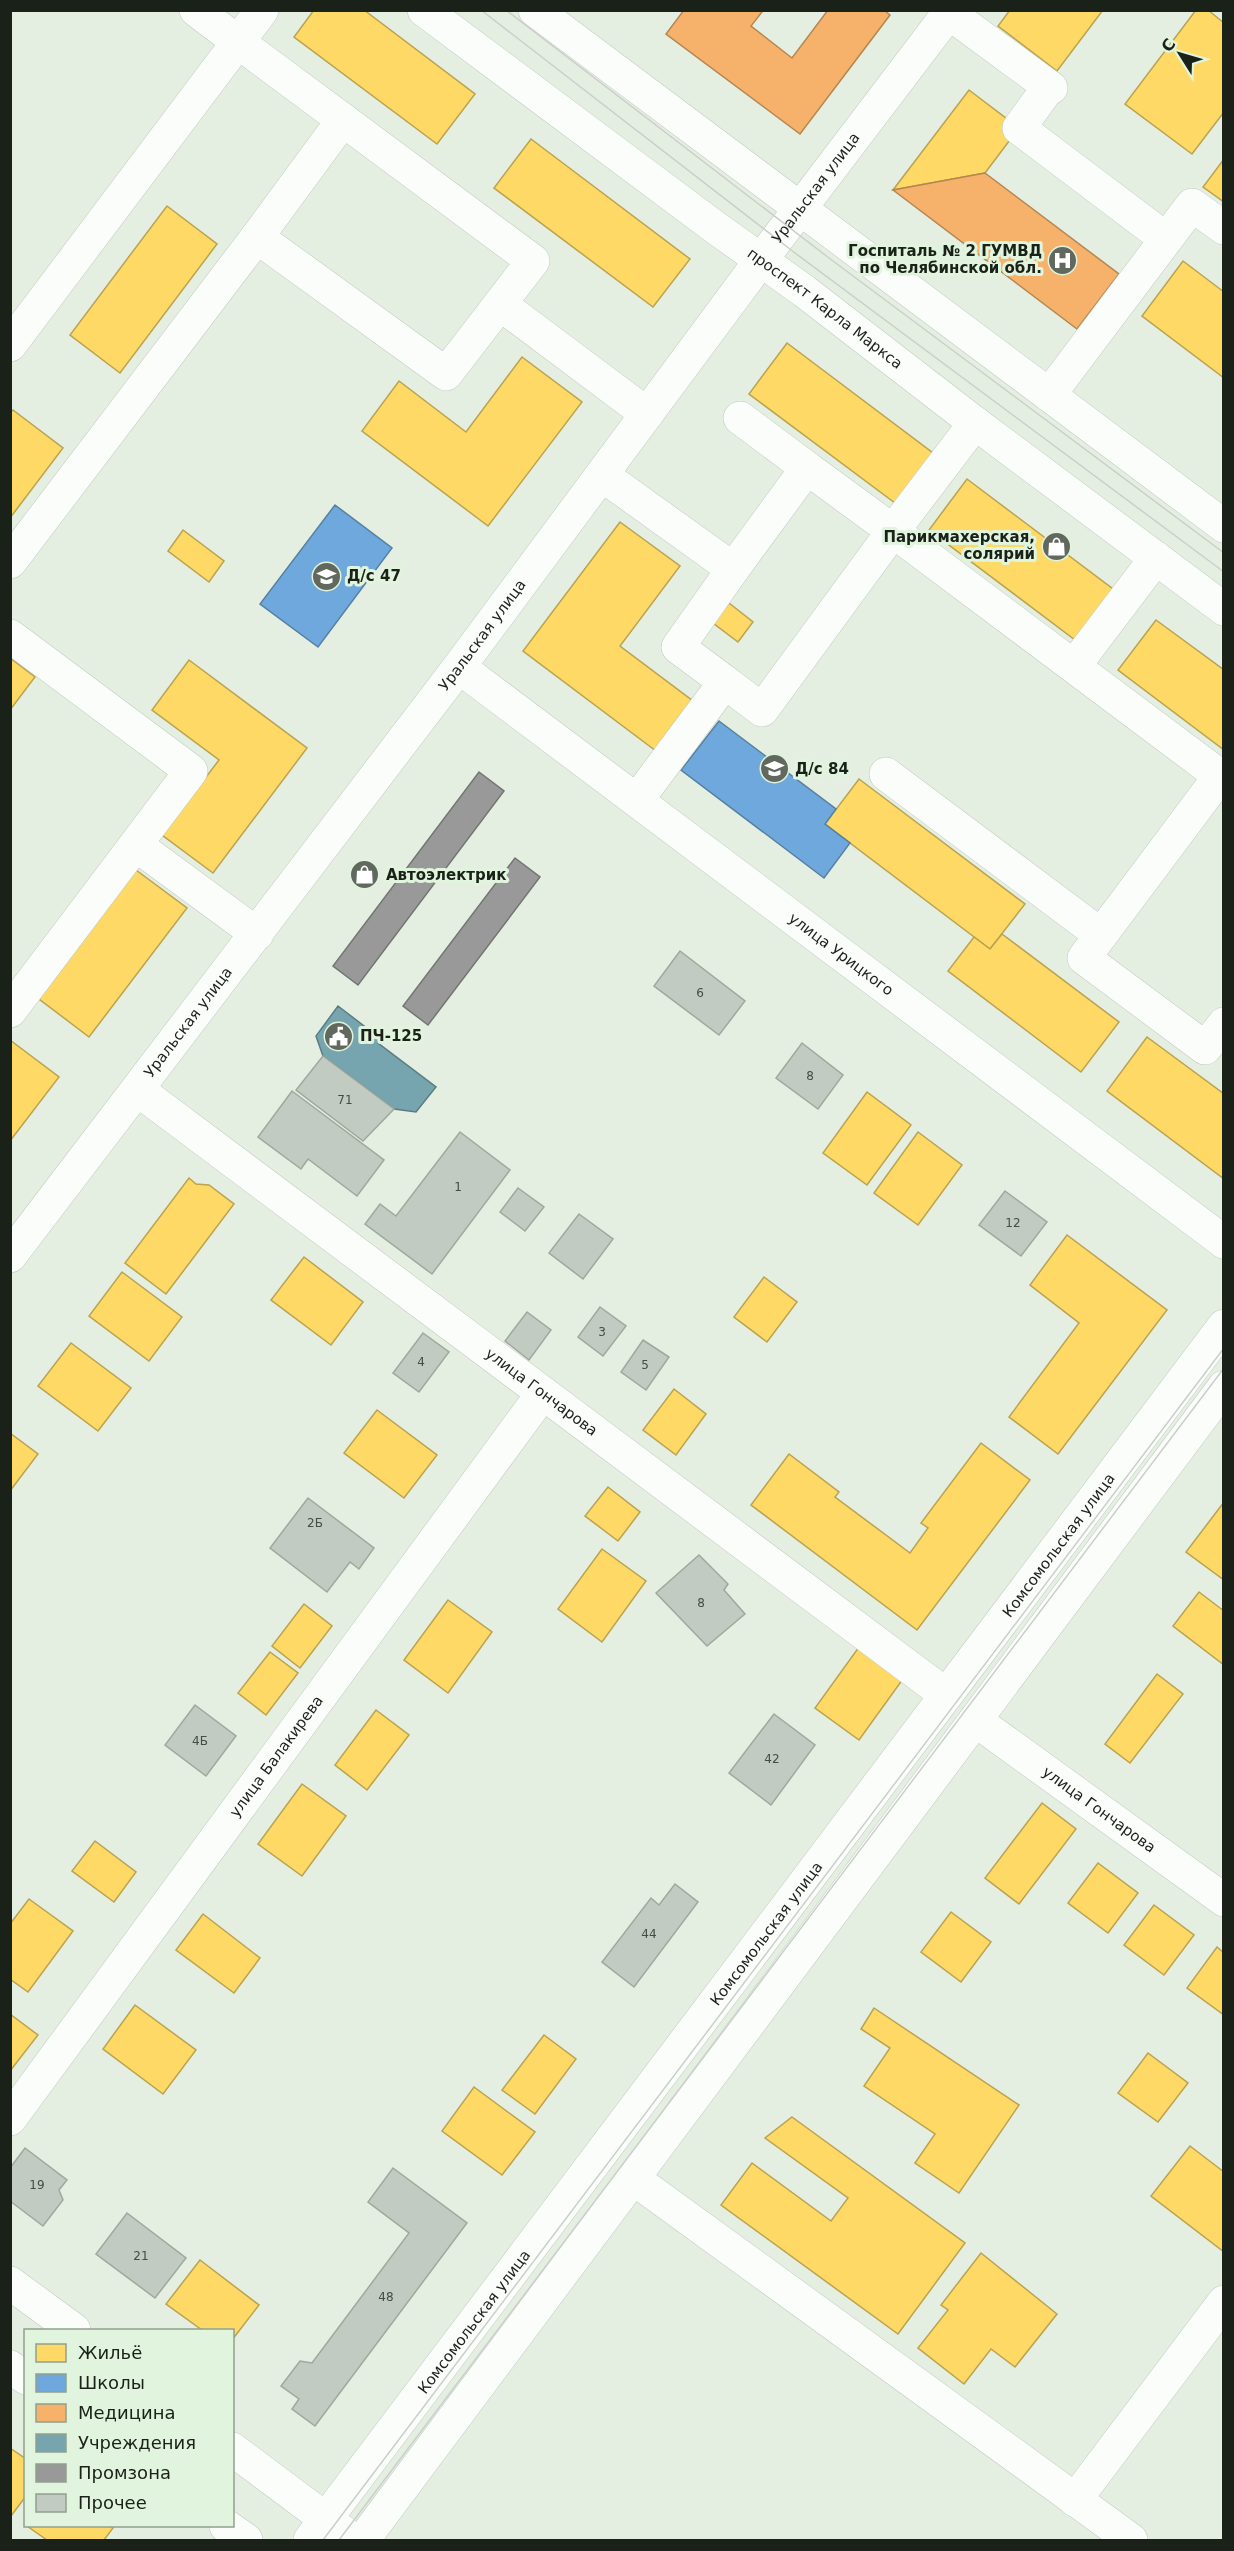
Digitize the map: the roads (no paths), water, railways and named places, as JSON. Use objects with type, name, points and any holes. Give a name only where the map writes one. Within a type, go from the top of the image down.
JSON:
[{"type":"street","points":[[196,10],[532,261],[446,374],[257,237]]},
{"type":"street","points":[[10,345],[262,10]]},
{"type":"street","name":"проспект Карла Маркса","points":[[424,10],[761,260],[1224,609]]},
{"type":"street","points":[[535,10],[1224,526]]},
{"type":"street","points":[[950,12],[1047,92],[1019,128],[1166,239]]},
{"type":"street","name":"Уральская улица","points":[[10,1256],[459,668],[761,260],[950,12]]},
{"type":"street","points":[[10,562],[343,120]]},
{"type":"street","points":[[1049,395],[1192,205],[1224,228]]},
{"type":"street","points":[[500,304],[647,414]]},
{"type":"street","points":[[740,418],[1222,777],[1084,958],[1205,1048],[1224,1024]]},
{"type":"street","points":[[807,468],[678,647],[762,710],[975,423]]},
{"type":"street","points":[[603,476],[733,569]]},
{"type":"street","points":[[1074,666],[1156,558]]},
{"type":"street","points":[[10,636],[191,771],[10,1011]]},
{"type":"street","name":"улица Урицкого","points":[[459,668],[1224,1242]]},
{"type":"street","points":[[637,800],[726,682]]},
{"type":"street","points":[[886,774],[1101,935]]},
{"type":"street","points":[[136,844],[257,934]]},
{"type":"street","name":"улица Гончарова","points":[[138,1090],[945,1694]]},
{"type":"street","name":"Комсомольская улица","points":[[318,2530],[1224,1326]]},
{"type":"street","points":[[363,2541],[1224,1387]]},
{"type":"street","name":"улица Балакирева","points":[[10,2119],[543,1393]]},
{"type":"street","name":"улица Гончарова","points":[[975,1720],[1224,1900]]},
{"type":"street","points":[[634,2179],[1131,2541]]},
{"type":"street","points":[[10,2283],[71,2329]]},
{"type":"street","points":[[1075,2500],[1224,2302]]},
{"type":"street","points":[[10,2367],[24,2377]]},
{"type":"street","points":[[234,2451],[318,2530],[354,2541]]},
{"type":"street","points":[[227,2527],[246,2541]]},
{"type":"tram line","points":[[481,10],[795,253],[1224,572]]},
{"type":"tram line","points":[[506,10],[829,258],[1224,553]]},
{"type":"tram line","points":[[323,2540],[1224,1348]]},
{"type":"tram line","points":[[339,2540],[1224,1368]]},
{"type":"place","name":"Госпиталь № 2 ГУМВД по Челябинской обл.","points":[[1063,260]]},
{"type":"place","name":"Парикмахерская, солярий","points":[[1056,546]]},
{"type":"place","name":"Д/с 47","points":[[326,576]]},
{"type":"place","name":"Д/с 84","points":[[774,769]]},
{"type":"place","name":"Автоэлектрик","points":[[365,875]]},
{"type":"place","name":"ПЧ-125","points":[[339,1036]]}]
